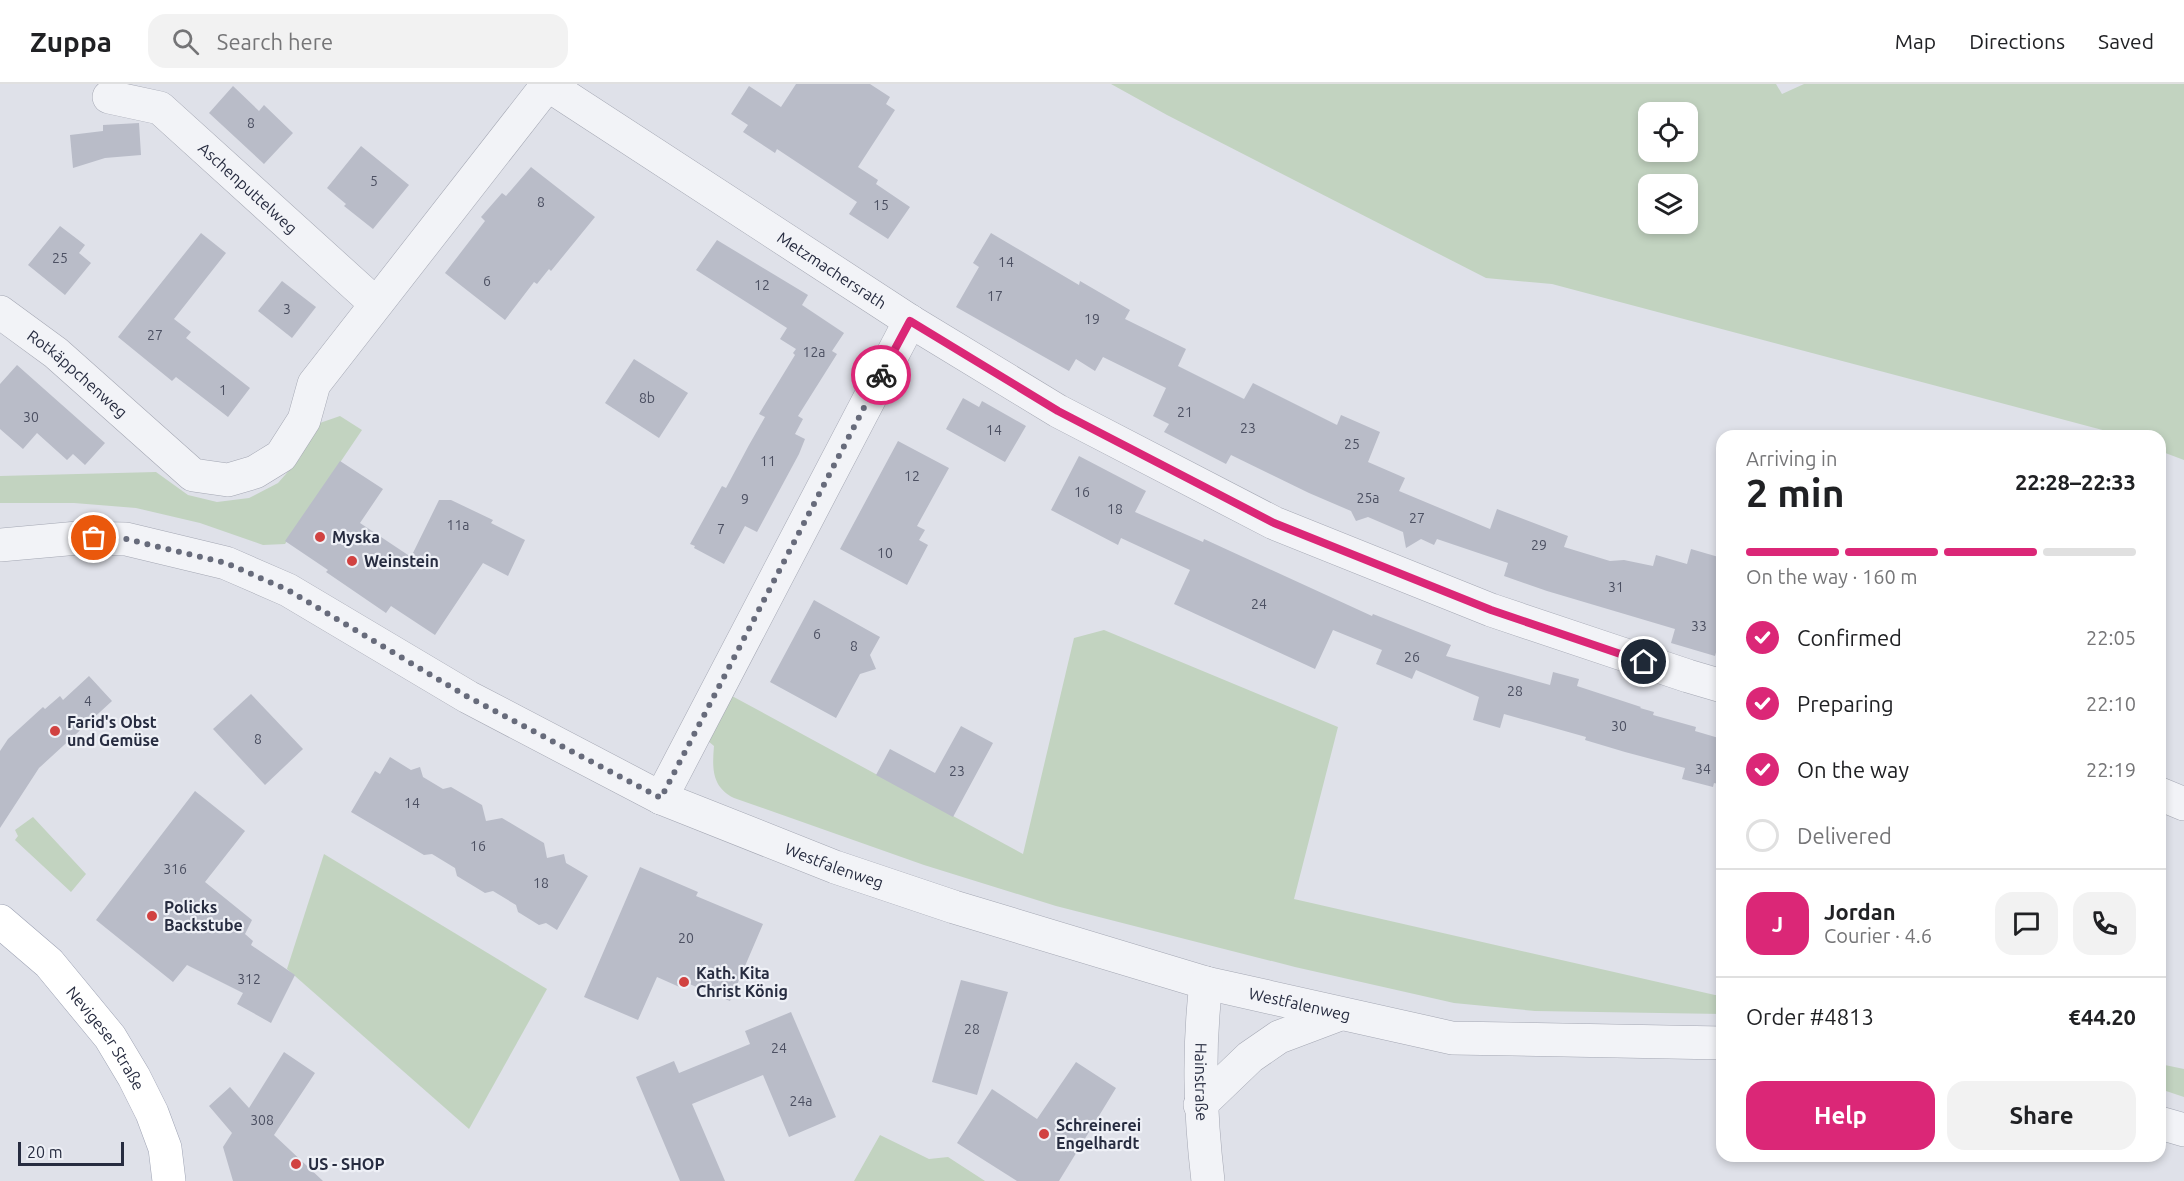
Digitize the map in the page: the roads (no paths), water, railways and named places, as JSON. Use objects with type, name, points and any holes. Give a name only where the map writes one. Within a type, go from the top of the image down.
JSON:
[{"type":"main road","name":"Nevigeser Straße","points":[[0,921],[49,963],[110,1037],[152,1113],[165,1148],[169,1181]]},
{"type":"street","name":"Metzmachersrath","points":[[151,438],[193,475],[228,480],[255,472],[281,456],[304,420],[314,384],[548,84],[910,321],[1058,411],[1274,523],[1491,610],[1716,684]]},
{"type":"street","name":"Aschenputtelweg","points":[[108,97],[160,108],[375,303]]},
{"type":"street","name":"Rotkäppchenweg","points":[[0,312],[56,353],[151,438]]},
{"type":"street","points":[[661,798],[910,321]]},
{"type":"street","name":"Westfalenweg","points":[[0,545],[78,538],[126,539],[226,563],[288,590],[468,697],[661,798],[835,867],[954,907],[1206,983],[1452,1038],[1716,1043]]},
{"type":"street","points":[[2166,796],[2184,804]]},
{"type":"street","name":"Hainstraße","points":[[1206,983],[1200,1033],[1200,1105],[1208,1181]]},
{"type":"street","points":[[1200,1105],[1250,1057],[1279,1037],[1340,1014]]},
{"type":"street","points":[[2166,1126],[2184,1130]]},
{"type":"place","name":"Myska","points":[[320,537]]},
{"type":"place","name":"Weinstein","points":[[352,561]]},
{"type":"place","name":"Farid's Obst und Gemüse","points":[[55,731]]},
{"type":"place","name":"Policks Backstube","points":[[152,916]]},
{"type":"place","name":"Kath. Kita Christ König","points":[[684,982]]},
{"type":"place","name":"Schreinerei Engelhardt","points":[[1044,1134]]},
{"type":"place","name":"US - SHOP","points":[[296,1164]]}]
